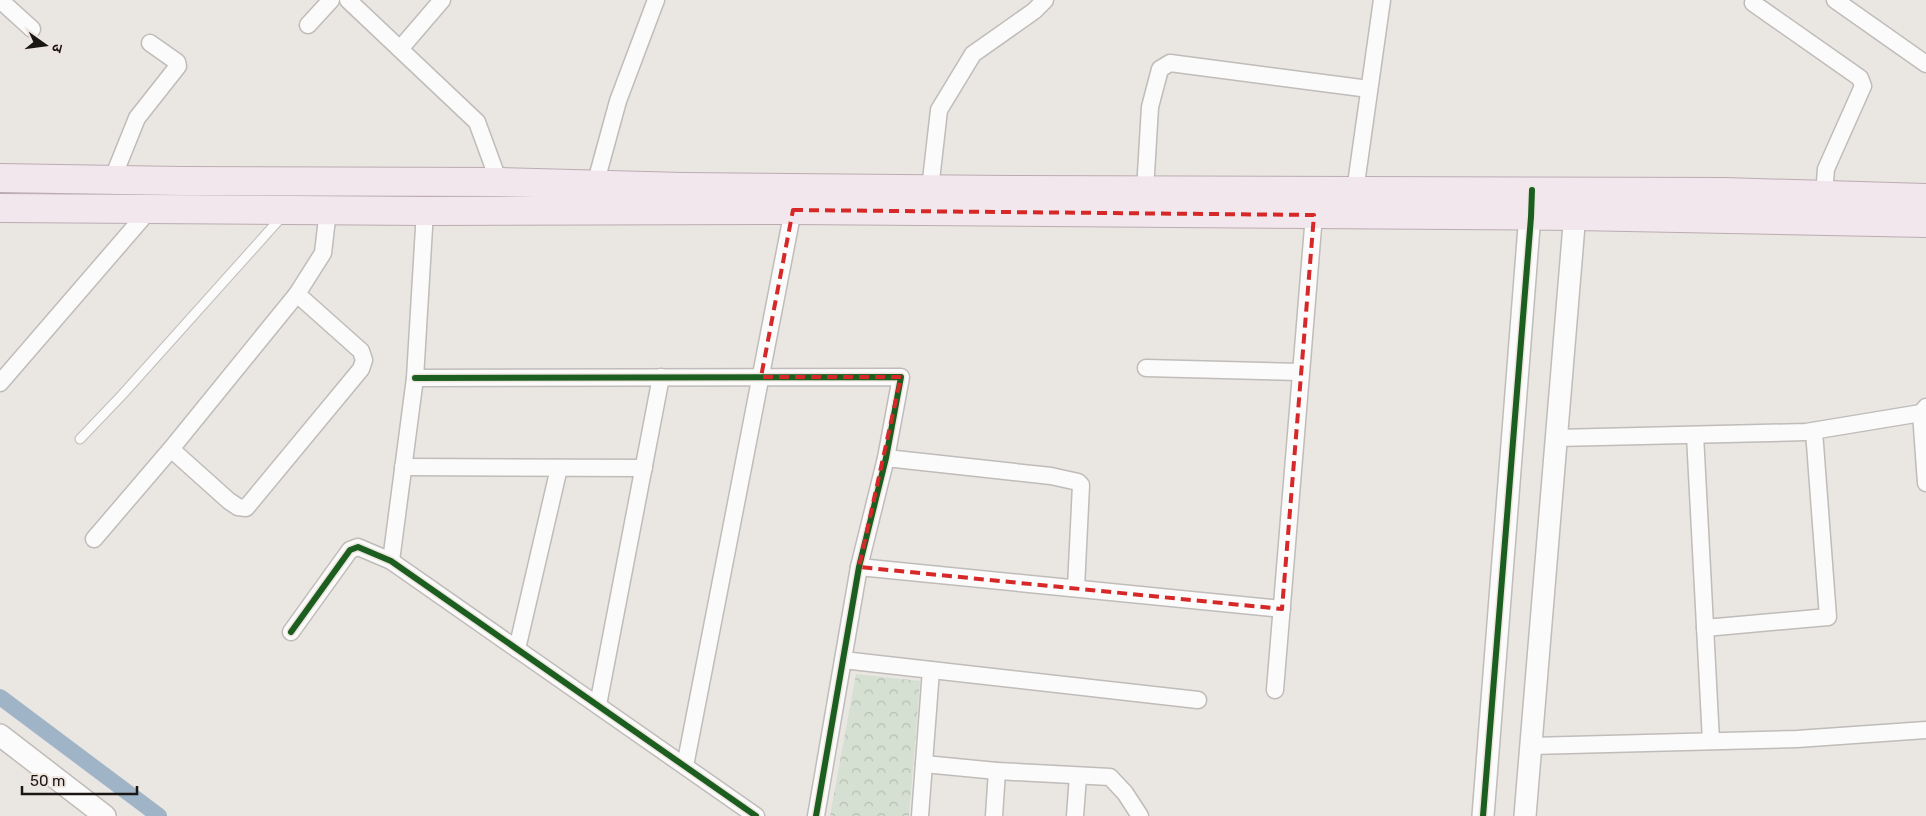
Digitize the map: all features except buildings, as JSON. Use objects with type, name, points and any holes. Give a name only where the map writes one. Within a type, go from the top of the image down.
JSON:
[{"type":"highway","points":[[0,178],[499,182],[930,189],[1532,190],[1576,204],[1926,223]]},
{"type":"highway","points":[[0,208],[425,211],[793,210],[1531,217],[1576,204],[1724,192],[1926,198]]},
{"type":"street","points":[[308,25],[332,0]]},
{"type":"street","points":[[348,0],[477,122],[499,182]]},
{"type":"street","points":[[400,49],[442,0]]},
{"type":"street","points":[[930,189],[939,110],[973,54],[1034,11],[1045,0]]},
{"type":"street","points":[[1355,191],[1382,0]]},
{"type":"street","points":[[1755,0],[1754,3],[1860,78],[1863,86],[1826,168],[1824,195]]},
{"type":"street","points":[[1835,0],[1926,64]]},
{"type":"street","points":[[2,1],[32,30]]},
{"type":"street","points":[[595,185],[618,101],[651,2]]},
{"type":"street","points":[[112,180],[137,118],[178,66],[177,62],[150,43]]},
{"type":"street","points":[[1145,190],[1150,107],[1160,70],[1170,63],[1370,89]]},
{"type":"street","points":[[1483,816],[1532,190]]},
{"type":"street","points":[[1525,816],[1576,204]]},
{"type":"street","points":[[0,383],[151,208]]},
{"type":"street","points":[[94,539],[171,449],[297,294],[323,253],[328,210]]},
{"type":"street","points":[[685,766],[793,210]]},
{"type":"street","points":[[391,561],[415,378],[425,211]]},
{"type":"street","points":[[1276,690],[1314,215]]},
{"type":"street","points":[[171,449],[229,501],[238,507],[246,508],[362,369],[364,360],[361,351],[297,294]]},
{"type":"street","points":[[1146,368],[1300,372]]},
{"type":"street","points":[[598,705],[662,377]]},
{"type":"street","points":[[415,378],[901,377],[886,458],[859,567],[816,816]]},
{"type":"street","points":[[1557,438],[1814,431],[1924,410],[1926,483]]},
{"type":"street","points":[[1705,628],[1828,617],[1814,431]]},
{"type":"street","points":[[1695,435],[1712,741]]},
{"type":"street","points":[[886,458],[1042,475],[1078,482],[1081,485],[1081,500],[1076,588]]},
{"type":"street","points":[[403,468],[644,468]]},
{"type":"street","points":[[517,649],[559,468]]},
{"type":"street","points":[[291,632],[350,550],[358,547],[391,561],[756,816]]},
{"type":"street","points":[[859,567],[1282,609]]},
{"type":"street","points":[[843,660],[1198,700]]},
{"type":"street","points":[[920,816],[931,670]]},
{"type":"street","points":[[1531,746],[1797,739],[1926,730]]},
{"type":"street","points":[[0,734],[105,816]]},
{"type":"street","points":[[924,764],[997,771],[1110,777],[1130,800],[1140,816]]},
{"type":"street","points":[[994,816],[997,771]]},
{"type":"street","points":[[1075,816],[1078,776]]},
{"type":"lane","points":[[80,439],[122,395],[278,221],[278,209]]},
{"type":"highlighted area","points":[[793,210],[1314,215],[1282,609],[859,567],[901,377],[761,377]]},
{"type":"green space","points":[[856,674],[920,681],[909,816],[830,816]]},
{"type":"waterway","points":[[0,697],[159,816]]},
{"type":"cycle path","points":[[1483,816],[1532,190]]},
{"type":"cycle path","points":[[415,378],[901,377],[886,458],[859,567],[816,816]]},
{"type":"cycle path","points":[[291,632],[350,550],[358,547],[391,561],[756,816]]}]
